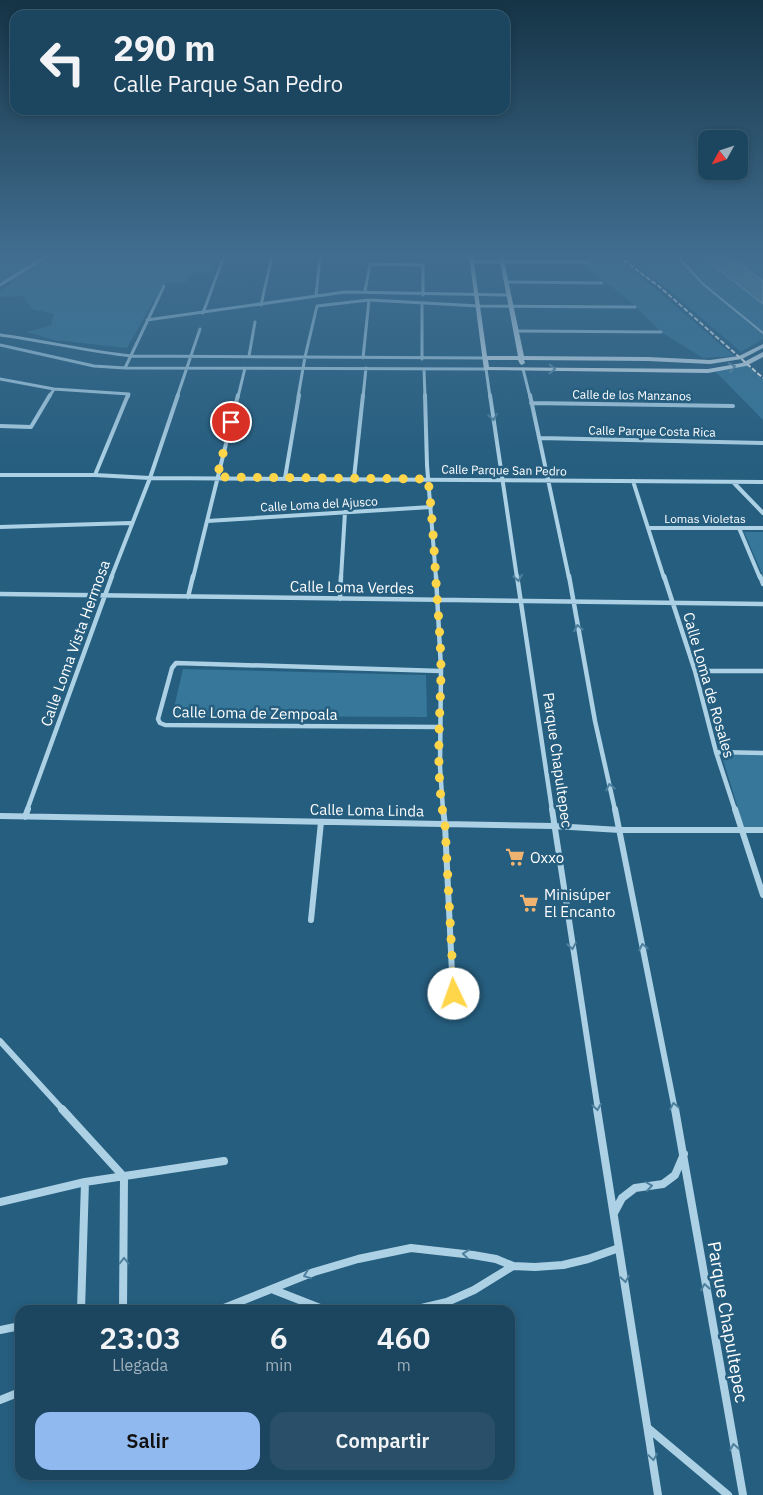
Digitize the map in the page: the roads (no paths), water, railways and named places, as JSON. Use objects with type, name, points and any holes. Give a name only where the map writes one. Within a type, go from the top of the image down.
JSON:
[{"type":"street","points":[[125,368],[144,326]]},
{"type":"street","points":[[248,356],[254,326]]},
{"type":"street","points":[[285,478],[305,357],[312,326]]},
{"type":"street","points":[[363,358],[366,326]]},
{"type":"street","points":[[422,326],[422,358]]},
{"type":"street","points":[[481,326],[486,369]]},
{"type":"street","points":[[516,326],[523,369]]},
{"type":"street","name":"Calle Loma Vista Hermosa","points":[[25,817],[131,523],[150,478],[189,357],[200,329]]},
{"type":"street","points":[[517,331],[660,332]]},
{"type":"street","points":[[0,335],[23,337],[95,352],[131,356],[189,357],[648,359],[710,362],[740,358],[763,346]]},
{"type":"street","points":[[0,345],[94,366],[125,368],[716,370],[744,365],[763,354]]},
{"type":"street","points":[[710,362],[716,370]]},
{"type":"street","points":[[188,597],[245,368]]},
{"type":"street","points":[[354,478],[366,368]]},
{"type":"street","points":[[424,369],[428,479],[441,671],[439,728],[441,806],[445,825],[454,994]]},
{"type":"street","name":"Parque Chapultepec","points":[[486,369],[554,826],[658,1495]]},
{"type":"street","name":"Parque Chapultepec","points":[[523,369],[549,480],[574,602],[595,722],[620,830],[684,1154],[696,1234],[743,1495]]},
{"type":"street","points":[[0,379],[54,389],[129,394],[95,475]]},
{"type":"street","points":[[0,426],[31,428],[54,389]]},
{"type":"street","name":"Calle de los Manzanos","points":[[530,404],[733,406]]},
{"type":"street","name":"Calle Parque Costa Rica","points":[[540,438],[763,443]]},
{"type":"street","name":"Calle Parque San Pedro","points":[[0,475],[95,475],[150,478],[763,482]]},
{"type":"street","name":"Calle Loma de Rosales","points":[[633,481],[695,670],[716,752],[763,895]]},
{"type":"street","points":[[734,482],[763,513]]},
{"type":"street","name":"Calle Loma del Ajusco","points":[[207,520],[431,507]]},
{"type":"street","points":[[340,599],[345,512]]},
{"type":"street","points":[[0,527],[131,523]]},
{"type":"street","name":"Lomas Violetas","points":[[648,528],[763,528]]},
{"type":"street","points":[[739,528],[763,584]]},
{"type":"street","name":"Calle Loma Verdes","points":[[0,594],[763,604]]},
{"type":"street","name":"Calle Loma de Zempoala","points":[[439,728],[165,725],[160,723],[158,719],[172,668],[176,662],[441,671]]},
{"type":"street","points":[[695,670],[763,672]]},
{"type":"street","points":[[716,752],[763,753]]},
{"type":"street","name":"Calle Loma Linda","points":[[0,816],[554,826],[620,830],[763,830]]},
{"type":"street","points":[[311,920],[321,822]]},
{"type":"street","points":[[0,1041],[124,1177],[123,1305]]},
{"type":"street","points":[[614,1214],[622,1198],[636,1188],[663,1184],[675,1175],[684,1154]]},
{"type":"street","points":[[0,1202],[85,1182],[224,1161]]},
{"type":"street","points":[[80,1305],[85,1182]]},
{"type":"street","points":[[233,1305],[274,1290],[314,1272],[358,1259],[411,1248],[473,1255],[496,1259],[513,1266],[535,1267],[563,1265],[588,1259],[619,1248]]},
{"type":"street","points":[[434,1305],[447,1302],[474,1290],[513,1266]]},
{"type":"street","points":[[274,1290],[312,1305]]},
{"type":"street","points":[[0,1330],[15,1327]]},
{"type":"street","points":[[0,1400],[15,1394]]},
{"type":"street","points":[[648,1428],[728,1495]]},
{"type":"railway","points":[[704,326],[763,378]]},
{"type":"place","name":"Oxxo","points":[[515,857]]},
{"type":"place","name":"Minisúper El Encanto","points":[[529,903]]}]
